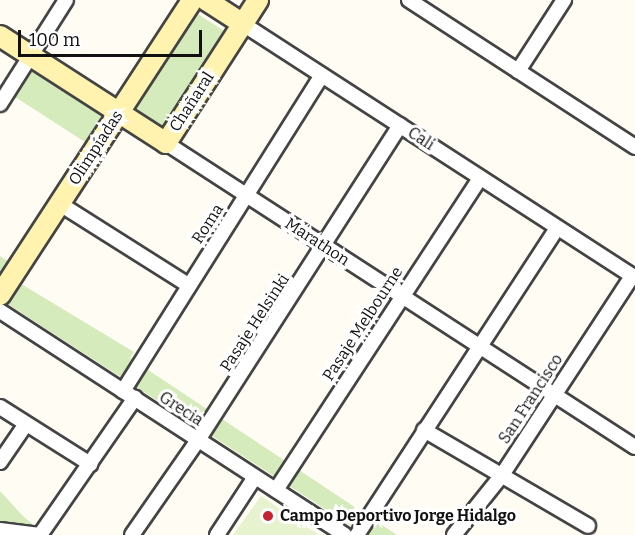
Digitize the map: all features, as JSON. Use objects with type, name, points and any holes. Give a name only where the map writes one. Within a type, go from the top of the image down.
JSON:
[{"type":"street","points":[[0,104],[66,0]]},
{"type":"street","name":"Olimpíadas","points":[[0,295],[192,0]]},
{"type":"street","name":"Cali","points":[[206,0],[634,277]]},
{"type":"street","name":"Chañaral","points":[[166,143],[258,0]]},
{"type":"street","points":[[409,0],[635,147]]},
{"type":"street","points":[[518,71],[564,0]]},
{"type":"street","name":"Marathon","points":[[0,36],[479,348],[634,443]]},
{"type":"street","name":"Roma","points":[[40,535],[90,464],[188,285],[322,75]]},
{"type":"street","name":"Pasaje Helsinki","points":[[132,535],[198,440],[325,246],[400,126]]},
{"type":"street","name":"Pasaje Melbourne","points":[[276,490],[400,296],[480,178]]},
{"type":"street","points":[[60,204],[188,285]]},
{"type":"street","points":[[357,535],[557,228]]},
{"type":"street","name":"San Francisco","points":[[454,535],[502,475],[553,394],[634,277]]},
{"type":"street","name":"Grecia","points":[[0,311],[345,535]]},
{"type":"street","points":[[0,407],[90,464]]},
{"type":"street","points":[[0,462],[26,424]]},
{"type":"street","points":[[424,430],[588,526]]},
{"type":"street","points":[[217,535],[255,477]]},
{"type":"street","points":[[0,530],[40,535]]},
{"type":"green space","points":[[190,9],[229,34],[162,133],[127,111]]},
{"type":"green space","points":[[29,66],[106,116],[88,144],[12,95]]},
{"type":"green space","points":[[0,256],[16,266],[8,276],[134,352],[130,358],[397,535],[365,535],[0,299]]},
{"type":"green space","points":[[0,491],[22,515],[45,535],[0,535]]},
{"type":"green space","name":"Campo Deportivo Jorge Hidalgo","points":[[261,496],[319,535],[233,535]]},
{"type":"place","name":"Campo Deportivo Jorge Hidalgo","points":[[268,516]]}]
